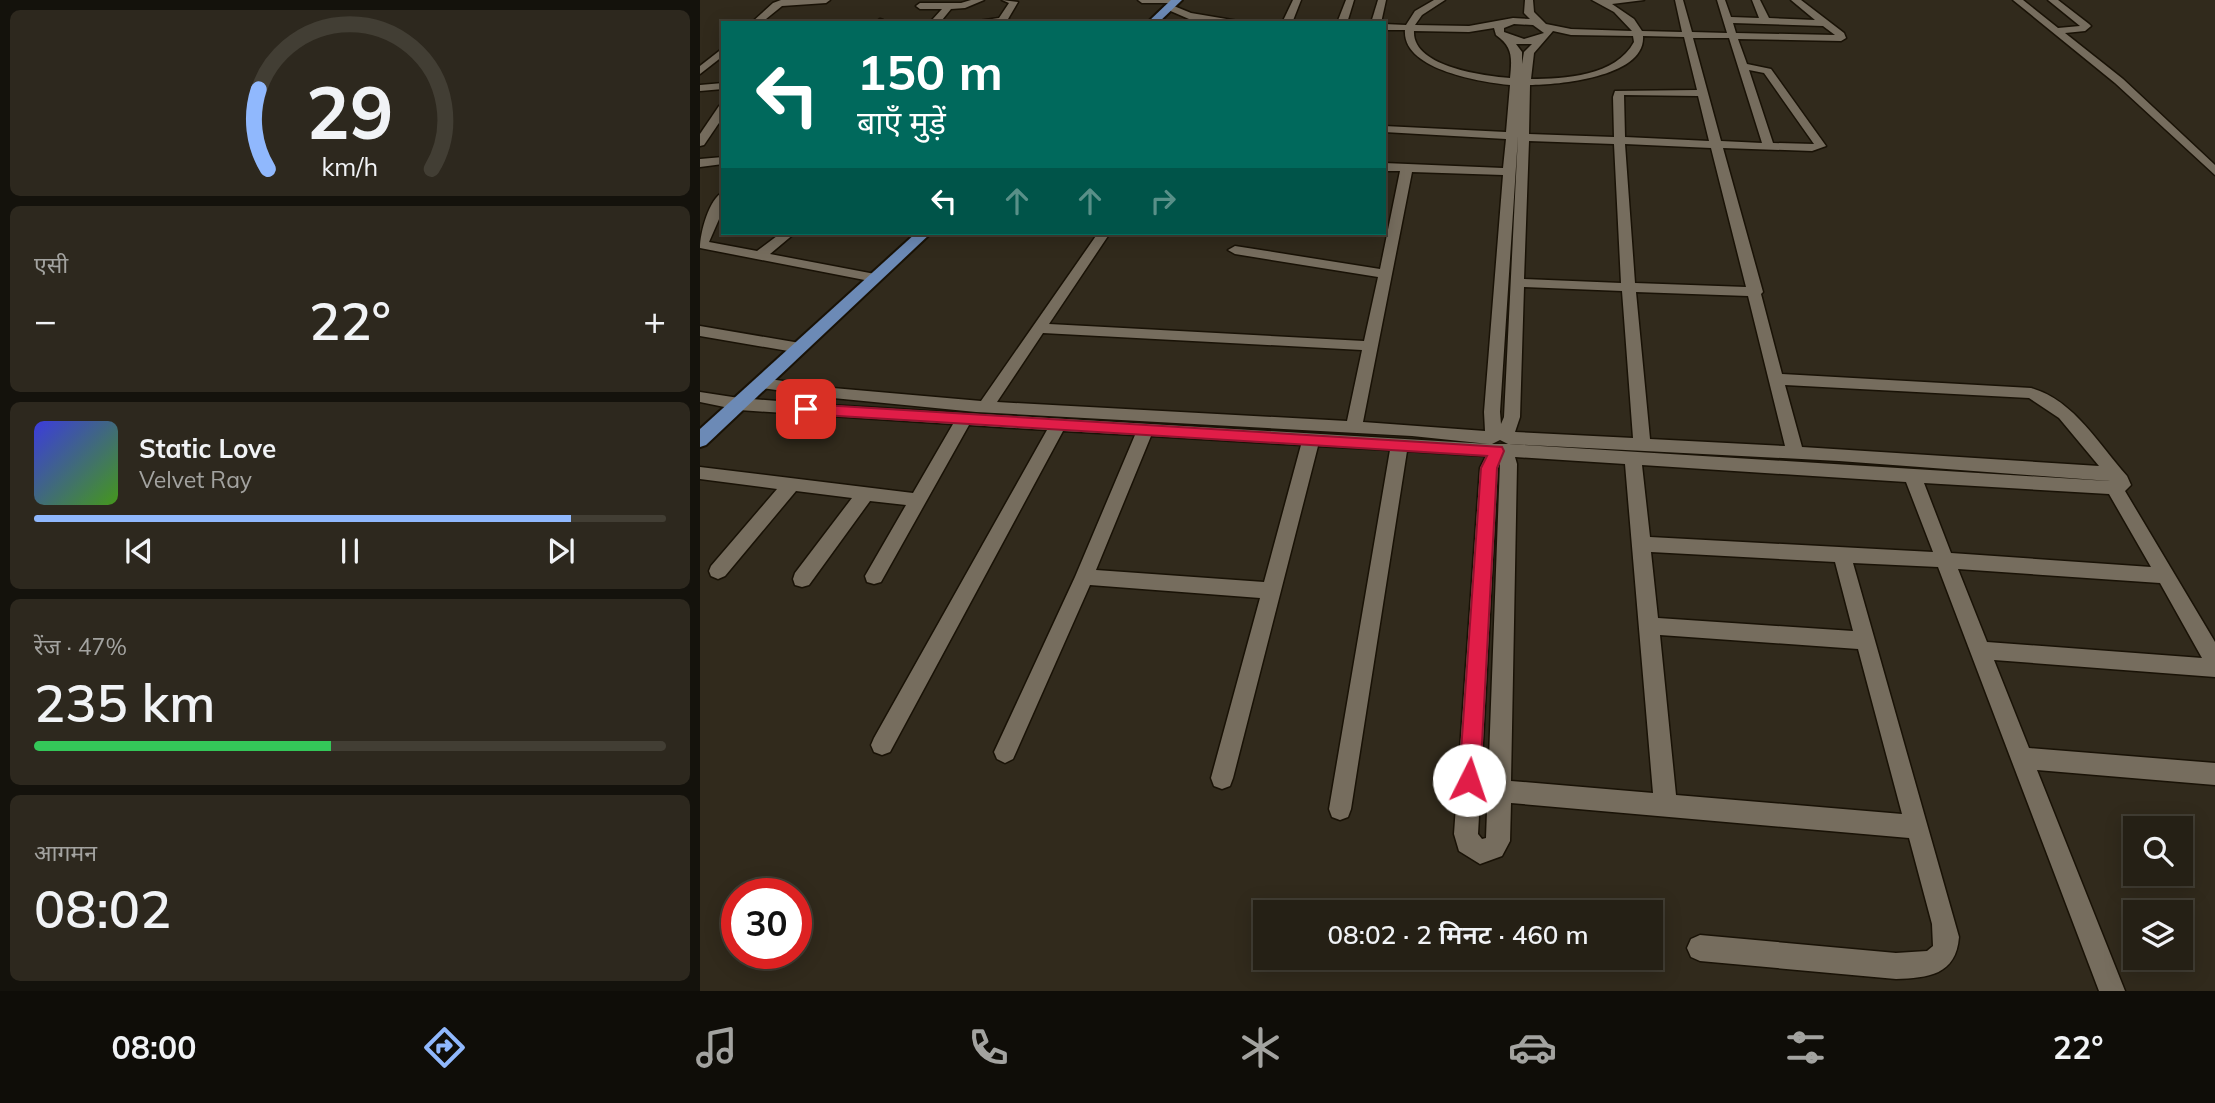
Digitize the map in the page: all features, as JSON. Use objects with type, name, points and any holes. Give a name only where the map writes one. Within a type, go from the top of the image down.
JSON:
[{"type":"main road","points":[[1154,21],[1174,3]]},
{"type":"main road","points":[[700,440],[922,235]]},
{"type":"street","points":[[758,21],[785,1],[826,0]]},
{"type":"street","points":[[920,6],[948,7],[980,0]]},
{"type":"street","points":[[1009,1],[1024,0]]},
{"type":"street","points":[[1142,0],[1174,3],[1191,20]]},
{"type":"street","points":[[1288,21],[1297,0]]},
{"type":"street","points":[[1343,21],[1350,0]]},
{"type":"street","points":[[1377,21],[1382,0]]},
{"type":"street","points":[[1441,0],[1417,14],[1409,27],[1413,45],[1432,62],[1466,75],[1521,83],[1579,78],[1609,69],[1635,50],[1639,34],[1627,16],[1599,1]]},
{"type":"street","points":[[1518,137],[1509,172],[1492,412],[1500,444],[1509,464],[1498,841],[1494,848],[1480,852],[1467,843],[1466,834],[1489,468],[1500,444],[1512,417],[1518,283],[1518,137],[1521,83],[1517,52],[1498,30],[1520,12],[1521,0]]},
{"type":"street","points":[[1529,0],[1529,13],[1545,30]]},
{"type":"street","points":[[1599,1],[1640,0]]},
{"type":"street","points":[[1679,0],[1756,292],[1795,453]]},
{"type":"street","points":[[1721,0],[1769,146]]},
{"type":"street","points":[[1756,0],[1765,21]]},
{"type":"street","points":[[1469,29],[1528,21],[1545,30],[1571,33],[1841,38],[1841,35],[1796,0]]},
{"type":"street","points":[[2017,0],[2119,81],[2215,171]]},
{"type":"street","points":[[2052,0],[2086,26],[2082,29],[2057,31]]},
{"type":"street","points":[[1008,21],[1013,4],[1009,1]]},
{"type":"street","points":[[938,21],[948,7]]},
{"type":"street","points":[[1727,20],[1825,23]]},
{"type":"street","points":[[1386,27],[1469,29],[1523,41],[1545,30]]},
{"type":"street","points":[[1521,83],[1529,52],[1545,30]]},
{"type":"street","points":[[700,71],[721,53]]},
{"type":"street","points":[[1386,129],[1812,148],[1821,144],[1767,71],[1744,66]]},
{"type":"street","points":[[700,88],[721,86]]},
{"type":"street","points":[[1665,806],[1641,544],[1638,452],[1621,197],[1619,93],[1703,93]]},
{"type":"street","points":[[700,119],[720,113]]},
{"type":"street","points":[[700,142],[720,113]]},
{"type":"street","points":[[700,163],[721,160]]},
{"type":"street","points":[[1386,167],[1509,172]]},
{"type":"street","points":[[1354,427],[1386,274],[1392,208],[1407,168]]},
{"type":"street","points":[[721,201],[701,244],[876,278]]},
{"type":"street","points":[[760,255],[786,235]]},
{"type":"street","points":[[985,407],[1103,235]]},
{"type":"street","points":[[1235,250],[1386,274]]},
{"type":"street","points":[[1518,283],[1756,292]]},
{"type":"street","points":[[1039,328],[1371,346]]},
{"type":"street","points":[[700,331],[800,348]]},
{"type":"street","points":[[1777,379],[2031,393],[2050,401],[2109,466],[2166,576],[2215,661]]},
{"type":"street","points":[[762,383],[841,396],[985,407],[1354,427],[1500,444],[1638,452],[1912,475],[2115,482]]},
{"type":"street","points":[[700,397],[739,404],[1399,446],[1500,444]]},
{"type":"street","points":[[874,576],[965,418]]},
{"type":"street","points":[[882,745],[1059,423]]},
{"type":"street","points":[[1005,752],[1084,577],[1146,429]]},
{"type":"street","points":[[1222,778],[1311,439]]},
{"type":"street","points":[[1340,809],[1399,446]]},
{"type":"street","points":[[1638,452],[1795,453],[2115,482]]},
{"type":"street","points":[[700,473],[918,500]]},
{"type":"street","points":[[1912,475],[2112,991]]},
{"type":"street","points":[[718,571],[792,484]]},
{"type":"street","points":[[802,579],[865,494]]},
{"type":"street","points":[[1641,544],[1944,560],[2166,576]]},
{"type":"street","points":[[1700,948],[1917,966],[1935,962],[1944,954],[1947,940],[1842,555]]},
{"type":"street","points":[[1084,577],[1272,591]]},
{"type":"street","points":[[1649,626],[1865,640]]},
{"type":"street","points":[[1979,650],[2215,668]]},
{"type":"street","points":[[2021,758],[2215,774]]},
{"type":"street","points":[[1499,792],[1915,827]]},
{"type":"route","points":[[806,409],[1497,451],[1492,456],[1489,468],[1469,780]]}]
